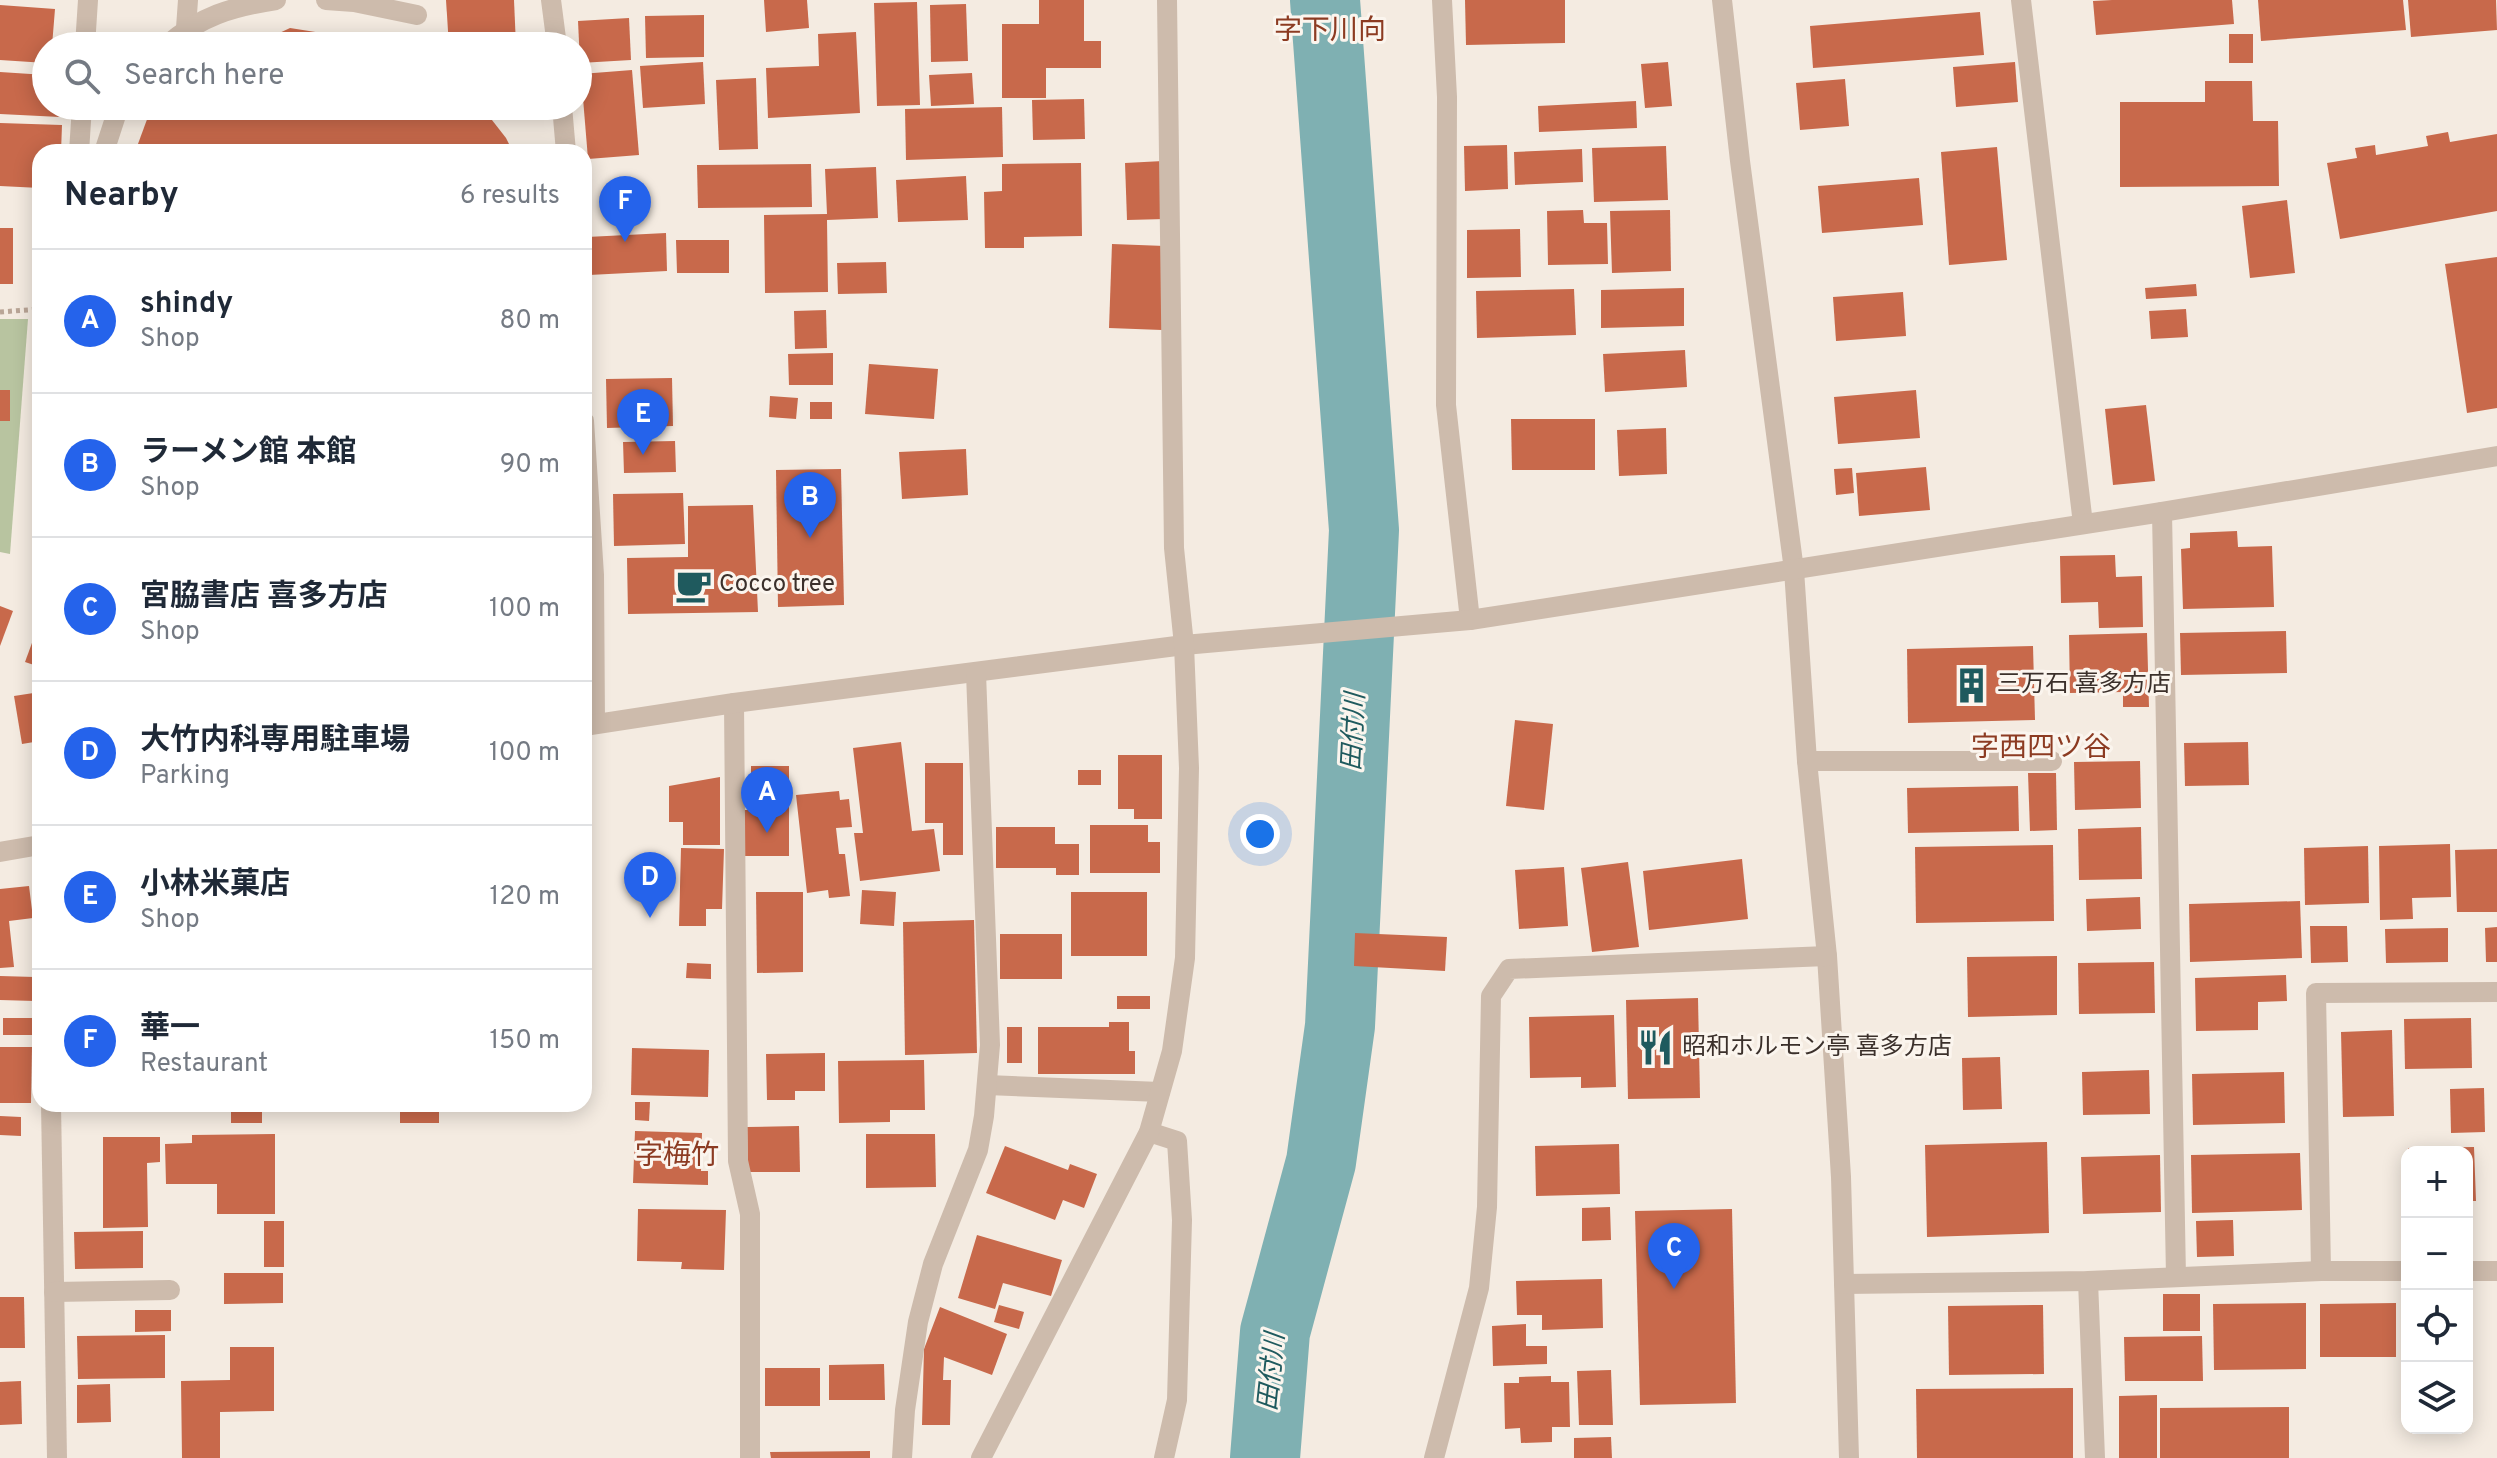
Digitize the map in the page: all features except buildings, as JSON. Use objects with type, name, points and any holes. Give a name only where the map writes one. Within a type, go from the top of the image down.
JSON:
[{"type":"street","points":[[86,32],[88,0]]},
{"type":"street","points":[[186,28],[188,0]]},
{"type":"street","points":[[182,32],[234,7],[276,0]]},
{"type":"street","points":[[326,0],[354,2],[417,15]]},
{"type":"street","points":[[551,0],[555,32]]},
{"type":"street","points":[[981,1458],[1149,1132],[1172,1051],[1185,958],[1189,768],[1184,645],[1174,548],[1167,0]]},
{"type":"street","points":[[1442,0],[1447,97],[1446,405],[1470,620]]},
{"type":"street","points":[[1722,0],[1794,570],[1807,761],[1827,956],[1841,1177],[1849,1458]]},
{"type":"street","points":[[2021,0],[2083,524]]},
{"type":"street","points":[[80,144],[81,120]]},
{"type":"street","points":[[107,144],[114,120]]},
{"type":"street","points":[[563,120],[565,144]]},
{"type":"street","points":[[592,725],[734,703],[1184,645],[1470,620],[2162,512],[2497,456]]},
{"type":"street","points":[[2162,512],[2176,1277]]},
{"type":"street","points":[[592,544],[592,650]]},
{"type":"street","points":[[902,1458],[905,1410],[918,1322],[933,1264],[978,1150],[987,1085],[990,1045],[976,673]]},
{"type":"street","points":[[734,703],[738,1161],[750,1214],[750,1458]]},
{"type":"street","points":[[1807,761],[2052,761]]},
{"type":"street","points":[[0,852],[32,846]]},
{"type":"street","points":[[1434,1458],[1479,1288],[1487,1207],[1491,996],[1509,969],[1827,956]]},
{"type":"street","points":[[2321,1271],[2316,993],[2497,992]]},
{"type":"street","points":[[987,1085],[1160,1092]]},
{"type":"street","points":[[51,1112],[57,1458]]},
{"type":"street","points":[[1149,1132],[1177,1141],[1182,1220],[1177,1400],[1164,1458]]},
{"type":"street","points":[[1844,1284],[2088,1281],[2321,1271],[2401,1271]]},
{"type":"street","points":[[2473,1271],[2497,1271]]},
{"type":"street","points":[[2088,1281],[2095,1458]]},
{"type":"street","points":[[54,1292],[170,1290]]},
{"type":"path","points":[[0,312],[32,310]]},
{"type":"green space","points":[[0,319],[28,319],[10,554],[0,552]]},
{"type":"waterway","name":"田付川","points":[[1265,1458],[1275,1332],[1321,1162],[1340,1026],[1364,530],[1325,0]]},
{"type":"place","name":"華一","points":[[625,242]]},
{"type":"place","name":"小林米菓店","points":[[643,455]]},
{"type":"place","name":"ラーメン館 本館","points":[[810,538]]},
{"type":"place","name":"Cocco tree","points":[[693,585]]},
{"type":"place","name":"三万石 喜多方店","points":[[1971,685]]},
{"type":"place","name":"shindy","points":[[767,833]]},
{"type":"place","name":"大竹内科専用駐車場","points":[[650,918]]},
{"type":"place","name":"昭和ホルモン亭 喜多方店","points":[[1656,1048]]},
{"type":"place","name":"宮脇書店 喜多方店","points":[[1674,1289]]},
{"type":"district","name":"字下川向","points":[[1330,32]]},
{"type":"district","name":"字西四ツ谷","points":[[2041,749]]},
{"type":"district","name":"字梅竹","points":[[677,1157]]}]
